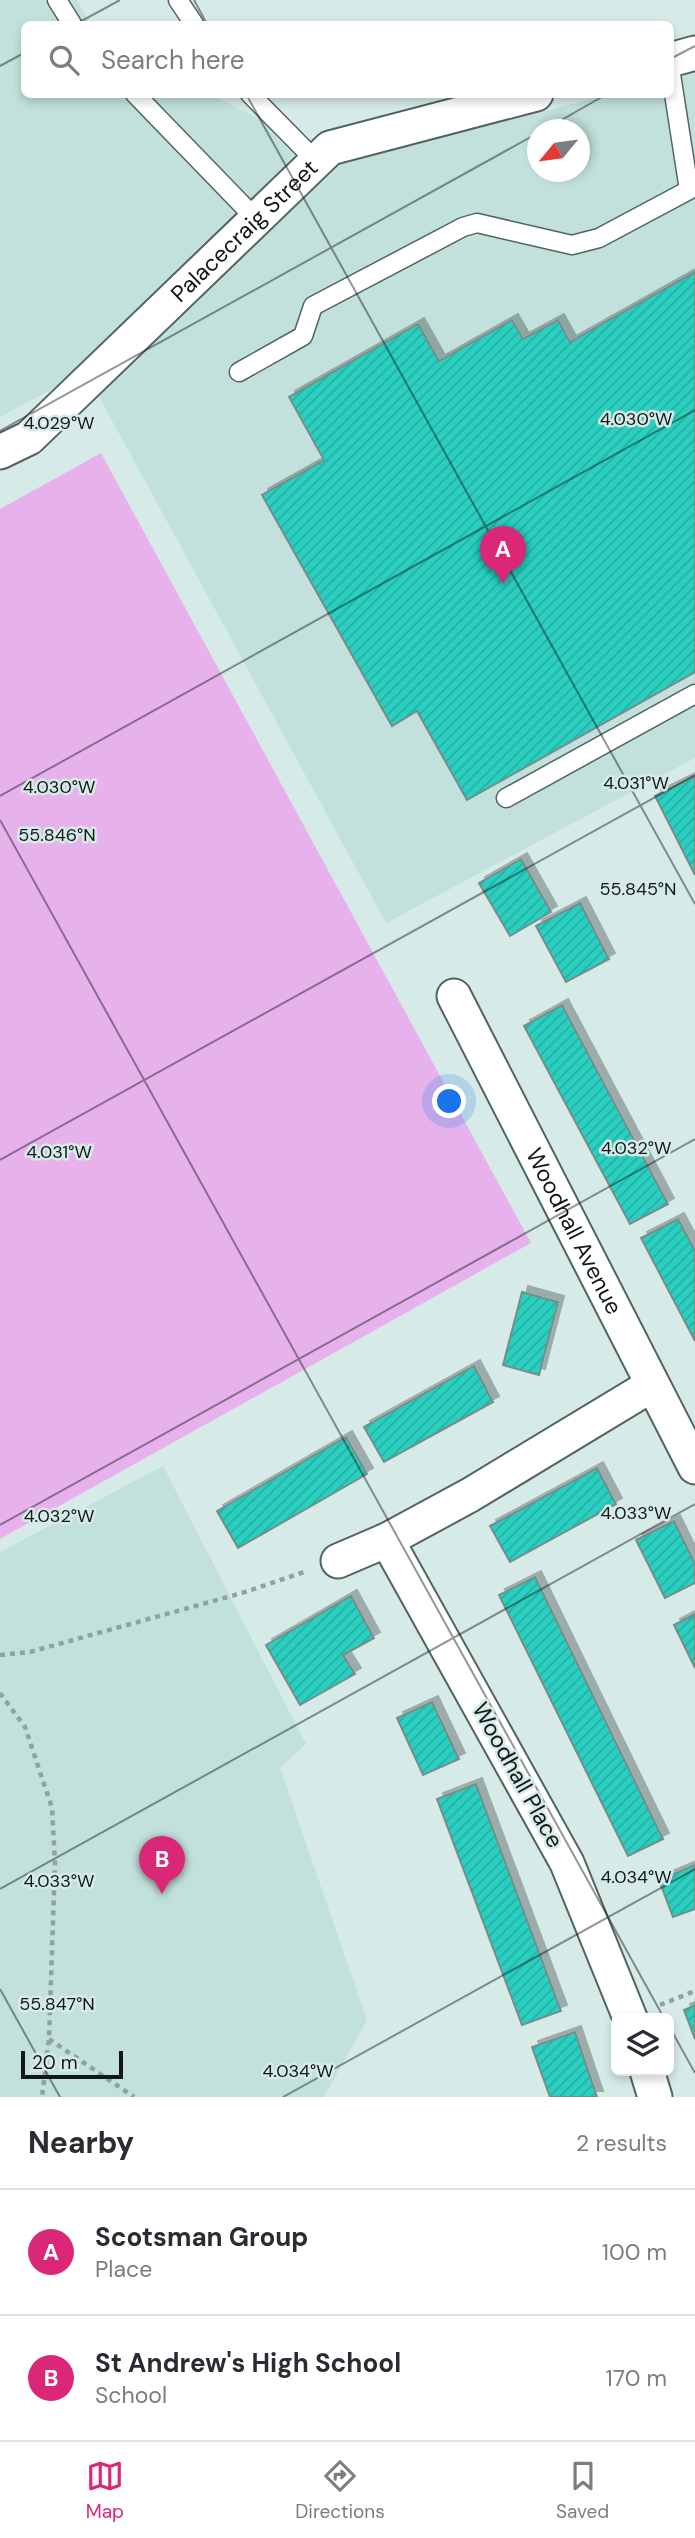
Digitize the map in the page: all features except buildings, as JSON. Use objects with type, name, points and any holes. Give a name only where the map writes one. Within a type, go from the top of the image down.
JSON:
[{"type":"street","points":[[674,59],[695,53]]},
{"type":"street","name":"Palacecraig Street","points":[[0,452],[29,438],[330,148],[521,98]]},
{"type":"street","name":"Woodhall Avenue","points":[[454,996],[695,1467]]},
{"type":"street","points":[[338,1561],[387,1541],[470,1495],[652,1385]]},
{"type":"street","name":"Woodhall Place","points":[[387,1541],[567,1863],[628,2013]]},
{"type":"street","points":[[649,2076],[655,2097]]},
{"type":"lane","points":[[57,0],[70,21]]},
{"type":"lane","points":[[178,0],[192,21]]},
{"type":"lane","points":[[239,372],[303,336],[313,306],[463,227],[477,223],[572,245],[599,238],[692,195],[674,91]]},
{"type":"lane","points":[[139,98],[256,219]]},
{"type":"lane","points":[[254,98],[316,161]]},
{"type":"lane","points":[[506,798],[695,694]]},
{"type":"path","points":[[0,1655],[30,1652],[242,1594],[338,1561]]},
{"type":"path","points":[[0,1693],[25,1727],[52,1808],[55,1863],[50,2039],[42,2097]]},
{"type":"path","points":[[50,2039],[134,2097]]},
{"type":"shaded area","points":[[0,0],[77,0],[88,21],[21,21],[21,98],[219,98],[343,164],[595,98],[674,98],[674,77],[695,71],[695,758],[386,923],[85,371],[0,417]]},
{"type":"shaded area","points":[[101,453],[531,1243],[0,1539],[0,509]]},
{"type":"shaded area","points":[[163,1466],[306,1744],[280,1768],[367,2020],[324,2097],[0,2097],[0,1552]]},
{"type":"place","name":"Scotsman Group","points":[[503,584]]},
{"type":"place","name":"St Andrew's High School","points":[[162,1894]]}]
